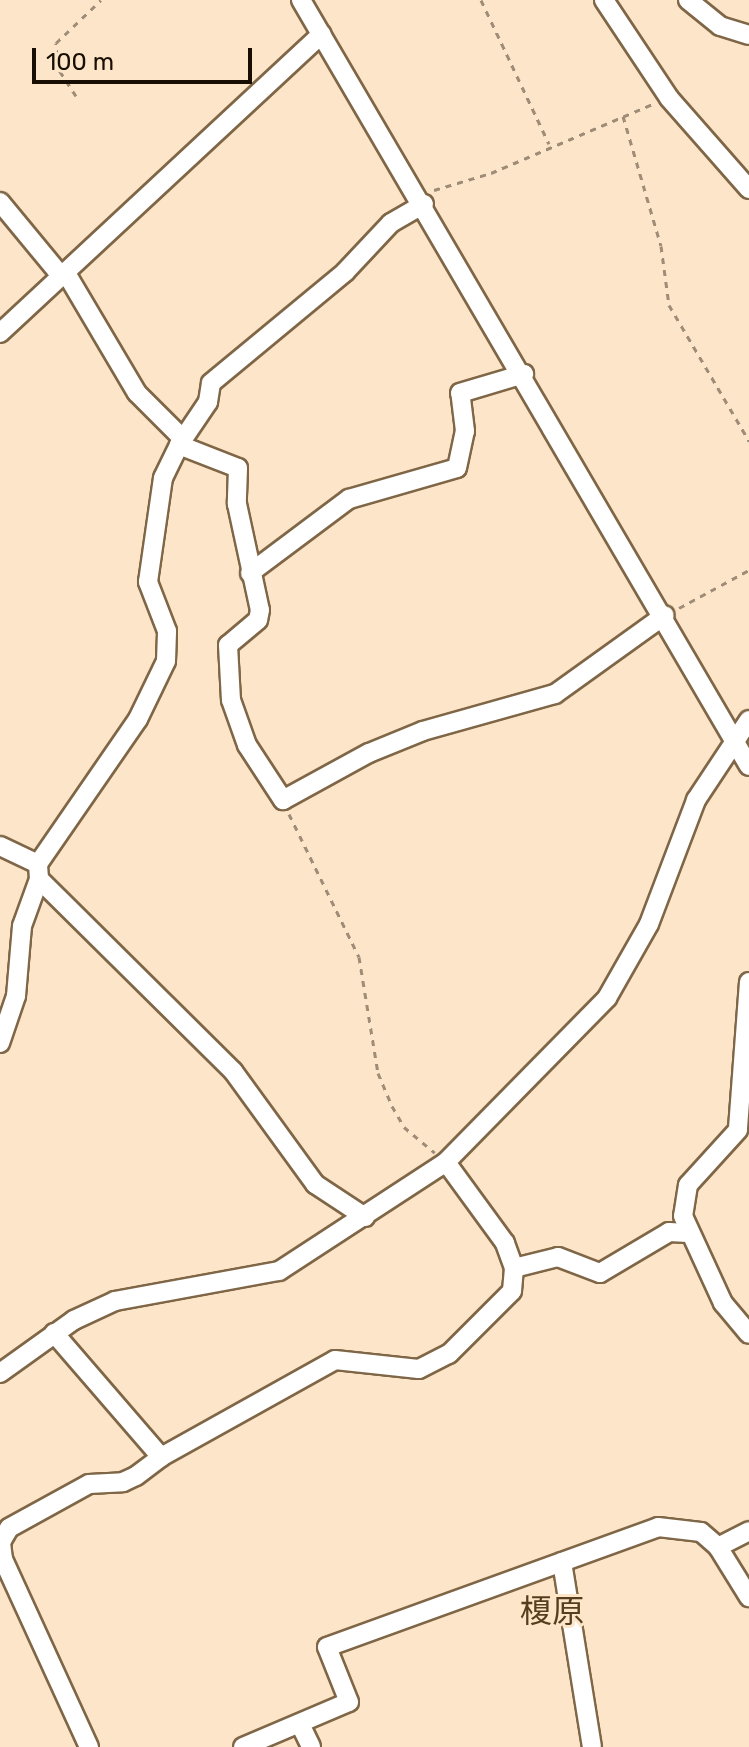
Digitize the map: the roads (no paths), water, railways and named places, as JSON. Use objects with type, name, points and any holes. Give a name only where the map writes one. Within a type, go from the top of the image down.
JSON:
[{"type":"street","points":[[301,0],[665,615],[749,766]]},
{"type":"street","points":[[604,0],[669,98],[749,189]]},
{"type":"street","points":[[688,0],[720,26],[749,35]]},
{"type":"street","points":[[0,333],[322,34]]},
{"type":"street","points":[[0,1043],[16,996],[22,926],[39,872],[138,719],[166,661],[167,631],[148,582],[163,478],[181,442],[208,402],[211,383],[345,272],[391,223],[422,200]]},
{"type":"street","points":[[0,202],[64,275],[137,393],[181,442],[238,468],[237,504],[260,610],[258,620],[228,645],[231,700],[247,745],[283,800],[369,753],[423,731],[555,694],[665,615]]},
{"type":"street","points":[[250,573],[349,499],[457,468],[465,431],[460,393],[524,374]]},
{"type":"street","points":[[0,1373],[54,1333],[115,1301],[279,1271],[446,1162],[607,998],[649,924],[696,800],[749,720]]},
{"type":"street","points":[[0,846],[39,872],[233,1071],[315,1184],[365,1217]]},
{"type":"street","points":[[749,982],[738,1130],[688,1185],[683,1207],[688,1233],[723,1303],[749,1334]]},
{"type":"street","points":[[89,1747],[3,1559],[1,1542],[9,1528],[89,1484],[123,1482],[161,1457],[335,1360],[419,1369],[449,1354],[512,1291],[514,1268],[505,1243],[446,1162]]},
{"type":"street","points":[[514,1268],[558,1257],[600,1273],[669,1232],[688,1233]]},
{"type":"street","points":[[54,1333],[161,1457]]},
{"type":"street","points":[[243,1747],[349,1702],[327,1647],[658,1527],[701,1532],[718,1547],[749,1597]]},
{"type":"street","points":[[718,1547],[749,1531]]},
{"type":"street","points":[[562,1562],[592,1747]]},
{"type":"street","points":[[300,1724],[311,1747]]},
{"type":"district","name":"榎原","points":[[552,1611]]}]
